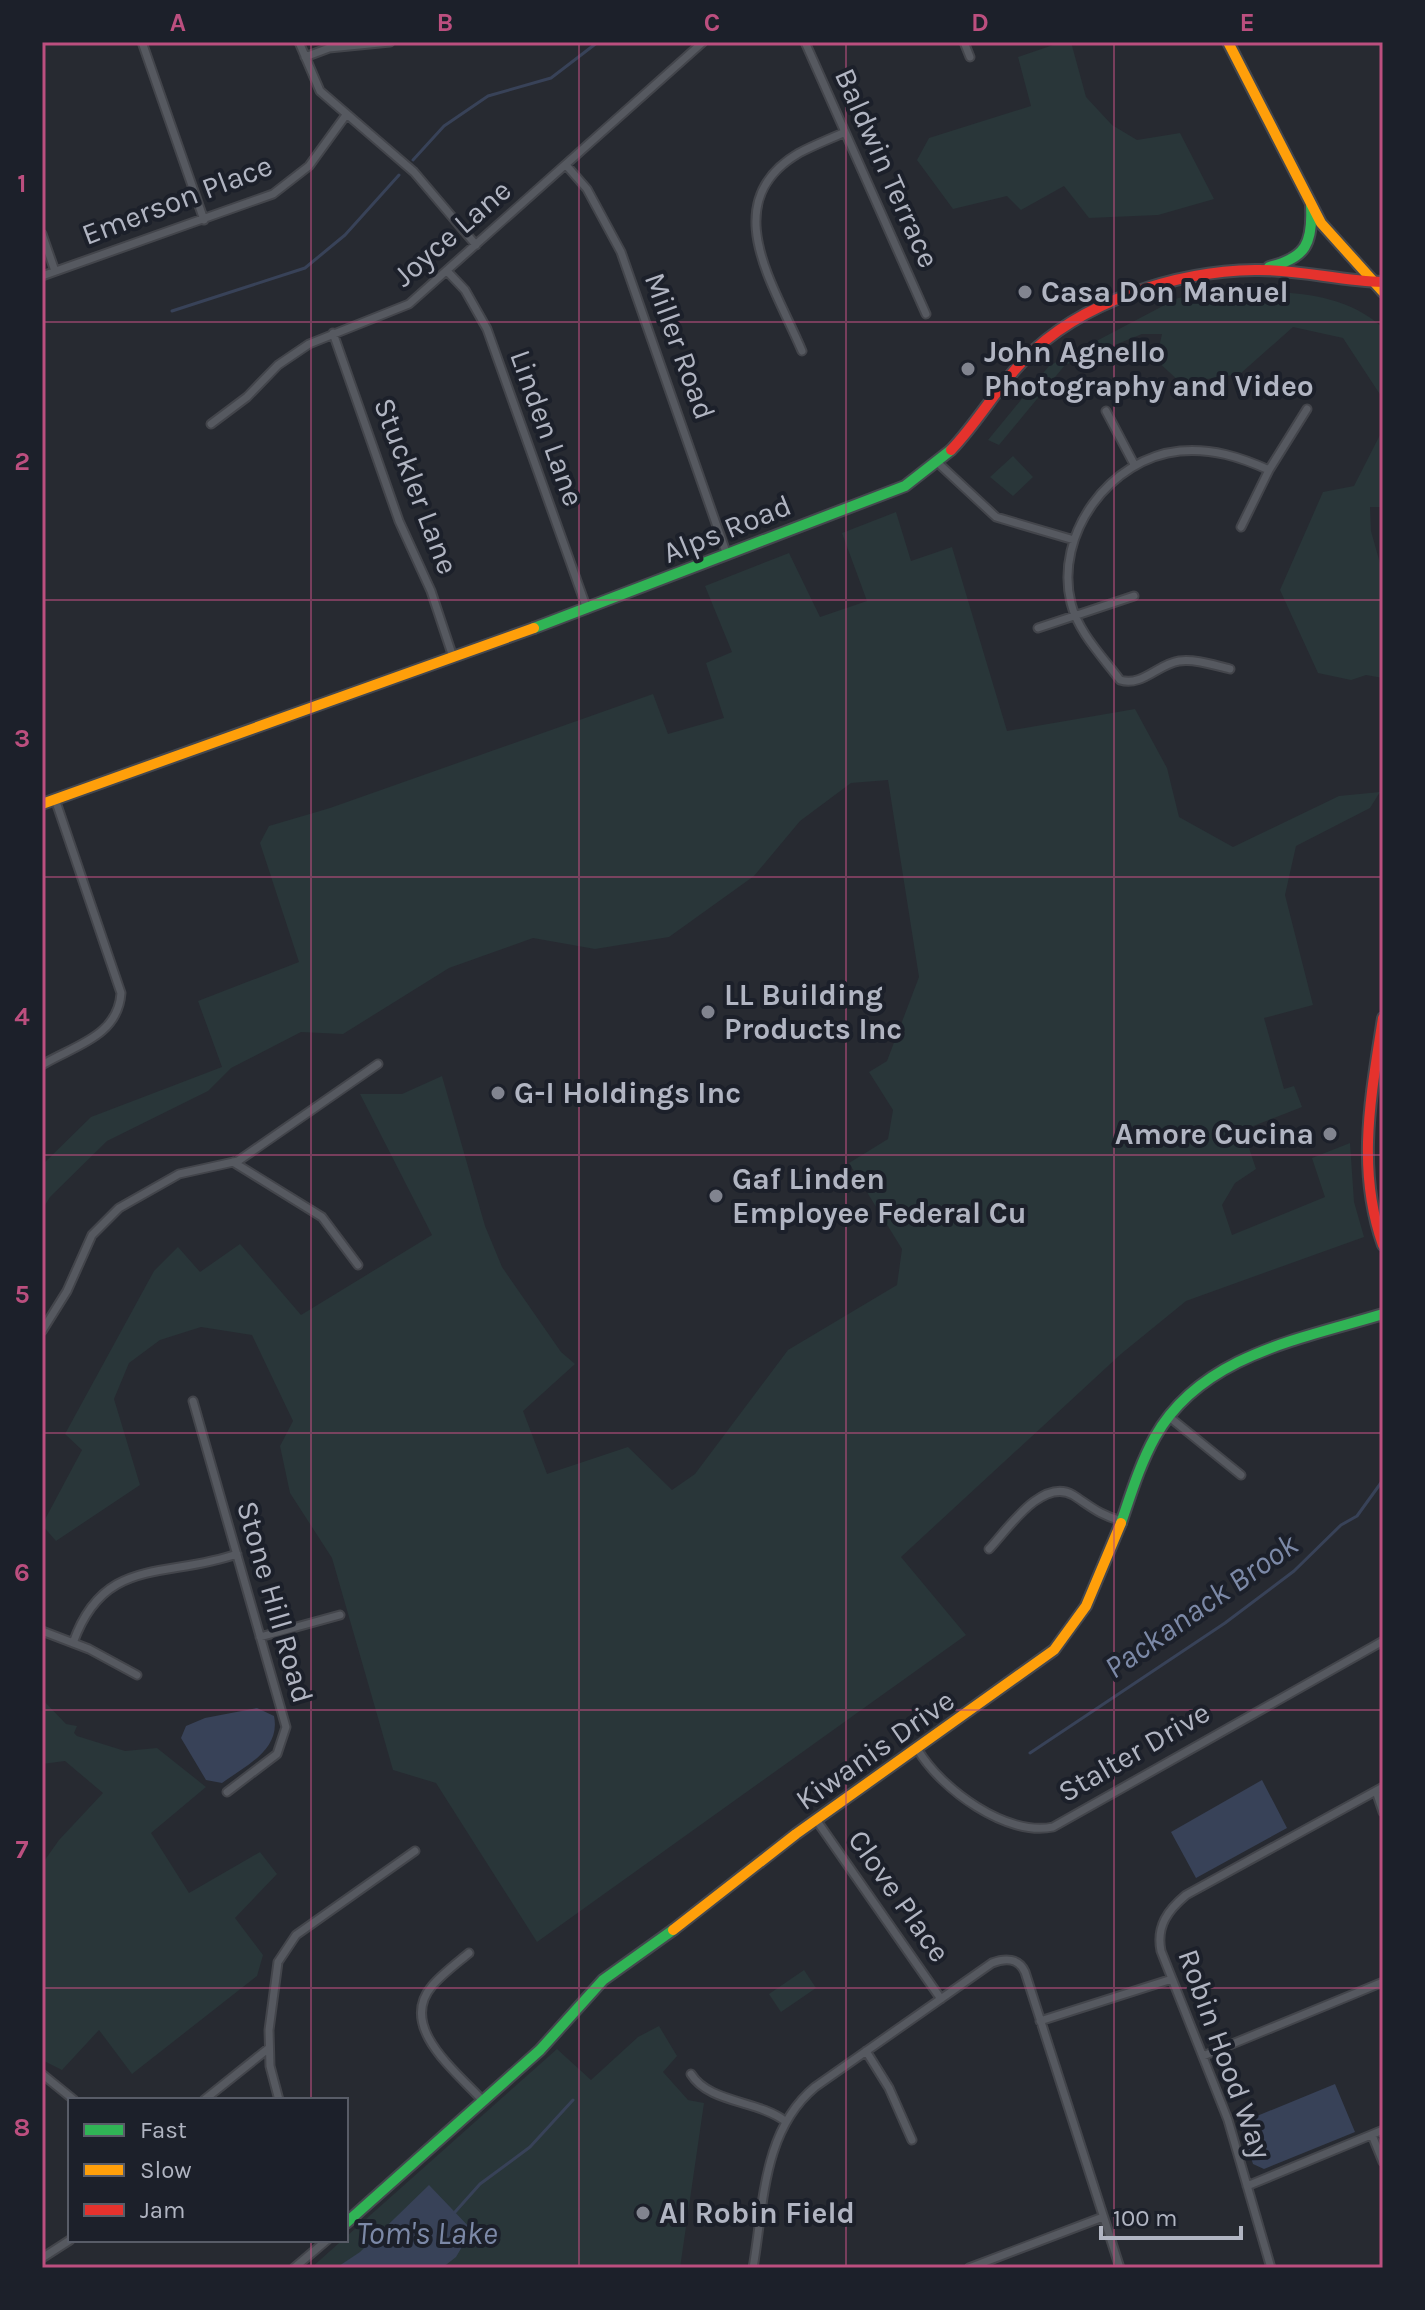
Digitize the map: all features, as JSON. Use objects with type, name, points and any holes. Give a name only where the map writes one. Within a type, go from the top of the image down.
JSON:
[{"type":"main road","points":[[1228,42],[1310,204],[1340,249],[1379,282],[1383,292]]},
{"type":"main road","points":[[1254,270],[1284,263],[1309,249],[1313,237],[1310,204]]},
{"type":"main road","name":"Alps Road","points":[[42,804],[587,609],[905,486],[938,463],[1026,358],[1061,332],[1139,292],[1170,281],[1254,270],[1379,282]]},
{"type":"main road","points":[[1383,1019],[1366,1145],[1368,1200],[1383,1245]]},
{"type":"main road","name":"Kiwanis Drive","points":[[348,2221],[540,2050],[603,1980],[717,1899],[817,1821],[1037,1665],[1069,1634],[1093,1597],[1151,1444],[1168,1416],[1197,1385],[1230,1364],[1383,1314]]},
{"type":"street","points":[[142,42],[204,220]]},
{"type":"street","points":[[299,42],[320,91],[414,172],[476,245]]},
{"type":"street","points":[[305,57],[329,48],[390,42]]},
{"type":"street","name":"Joyce Lane","points":[[211,424],[247,397],[293,354],[333,333],[400,310],[703,42]]},
{"type":"street","name":"Baldwin Terrace","points":[[805,42],[926,314]]},
{"type":"street","points":[[964,42],[970,57]]},
{"type":"street","name":"Emerson Place","points":[[42,276],[264,199],[287,186],[309,166],[346,115]]},
{"type":"street","points":[[802,351],[757,244],[755,210],[766,184],[786,162],[845,132]]},
{"type":"street","name":"Miller Road","points":[[566,165],[587,189],[612,230],[727,555]]},
{"type":"street","points":[[42,234],[55,271]]},
{"type":"street","name":"Linden Lane","points":[[447,271],[465,290],[487,329],[587,609]]},
{"type":"street","name":"Stuckler Lane","points":[[333,333],[399,521],[431,591],[453,657]]},
{"type":"street","points":[[1241,527],[1269,470],[1307,409]]},
{"type":"street","points":[[1106,411],[1135,466]]},
{"type":"street","points":[[1230,669],[1196,661],[1177,661],[1139,680],[1120,680],[1074,616],[1067,572],[1074,540],[1089,506],[1115,479],[1145,459],[1179,451],[1216,451],[1269,470]]},
{"type":"street","points":[[938,463],[996,517],[1074,540]]},
{"type":"street","points":[[1038,628],[1134,596]]},
{"type":"street","points":[[42,1065],[104,1030],[117,1011],[121,993],[55,799]]},
{"type":"street","points":[[42,1331],[67,1291],[92,1235],[136,1196],[179,1174],[233,1162],[378,1064]]},
{"type":"street","points":[[233,1162],[322,1217],[358,1265]]},
{"type":"street","name":"Stone Hill Road","points":[[193,1401],[286,1737],[270,1762],[227,1792]]},
{"type":"street","points":[[1168,1416],[1241,1475]]},
{"type":"street","points":[[989,1549],[1036,1500],[1051,1493],[1067,1493],[1101,1516],[1122,1521]]},
{"type":"street","points":[[73,1643],[95,1601],[125,1577],[146,1571],[196,1566],[237,1554]]},
{"type":"street","points":[[260,1637],[340,1615]]},
{"type":"street","points":[[42,1631],[137,1675]]},
{"type":"street","name":"Stalter Drive","points":[[918,1750],[937,1777],[1009,1825],[1030,1830],[1053,1827],[1383,1641]]},
{"type":"street","points":[[1379,1789],[1383,1812]]},
{"type":"street","name":"Robin Hood Way","points":[[1271,2268],[1228,2120],[1159,1941],[1163,1921],[1177,1903],[1379,1789]]},
{"type":"street","name":"Clove Place","points":[[817,1821],[941,1999]]},
{"type":"street","points":[[279,2098],[269,2048],[278,1962],[287,1944],[415,1851]]},
{"type":"street","points":[[469,1953],[432,1985],[423,2001],[421,2021],[428,2039],[483,2101]]},
{"type":"street","points":[[753,2268],[773,2151],[785,2121],[803,2097],[999,1960],[1020,1964],[1120,2268]]},
{"type":"street","points":[[1040,2021],[1172,1979]]},
{"type":"street","points":[[1203,2056],[1383,1982]]},
{"type":"street","points":[[206,2098],[269,2048]]},
{"type":"street","points":[[866,2051],[889,2088],[912,2140]]},
{"type":"street","points":[[42,2074],[72,2098]]},
{"type":"street","points":[[691,2074],[704,2090],[759,2106],[785,2121]]},
{"type":"street","points":[[1247,2186],[1383,2130]]},
{"type":"street","points":[[1372,2135],[1383,2162]]},
{"type":"street","points":[[969,2268],[1103,2217]]},
{"type":"street","points":[[42,2258],[68,2241]]},
{"type":"street","points":[[313,2242],[318,2248]]},
{"type":"street","points":[[294,2268],[325,2242]]},
{"type":"shaded area","points":[[1062,42],[1071,42],[1086,97],[1112,125],[1137,140],[1180,133],[1214,199],[1158,215],[1089,218],[1064,186],[1021,210],[1007,196],[953,209],[917,160],[929,138],[1031,106],[1018,57]]},
{"type":"shaded area","points":[[1241,290],[1317,297],[1352,307],[1368,316],[1383,328],[1383,399],[1343,338],[1293,327],[1240,374],[1181,383],[1156,360],[1162,334],[1142,334],[1065,365],[999,445],[988,440],[1049,366],[1178,298]]},
{"type":"shaded area","points":[[1383,429],[1383,507],[1370,507],[1371,531],[1383,574],[1383,678],[1366,675],[1351,680],[1318,673],[1280,590],[1323,492],[1354,486]]},
{"type":"shaded area","points":[[1013,456],[1033,477],[1013,496],[990,477]]},
{"type":"shaded area","points":[[896,512],[911,561],[952,547],[1007,731],[1135,709],[1167,768],[1179,817],[1233,847],[1339,796],[1380,792],[1370,808],[1296,846],[1285,895],[1313,1005],[1264,1018],[1284,1089],[1294,1086],[1302,1107],[1243,1130],[1256,1169],[1235,1183],[1222,1205],[1232,1235],[1325,1197],[1312,1158],[1350,1143],[1354,1202],[1364,1237],[1186,1301],[1121,1354],[901,1557],[966,1635],[537,1942],[436,1783],[393,1770],[332,1558],[290,1493],[280,1446],[293,1421],[252,1335],[201,1327],[160,1340],[129,1363],[114,1399],[140,1485],[56,1541],[42,1525],[82,1450],[65,1434],[154,1271],[178,1247],[200,1272],[240,1244],[301,1315],[432,1235],[360,1094],[402,1094],[442,1076],[485,1226],[502,1267],[561,1352],[575,1364],[523,1411],[547,1474],[628,1447],[672,1490],[695,1474],[788,1350],[897,1285],[902,1249],[849,1163],[888,1139],[893,1110],[869,1072],[887,1061],[919,977],[888,780],[851,783],[800,821],[754,876],[669,937],[595,949],[533,938],[449,968],[343,1034],[301,1032],[231,1068],[208,1091],[107,1141],[50,1197],[42,1210],[42,1165],[91,1117],[222,1067],[198,1001],[299,962],[260,843],[269,826],[330,808],[653,694],[668,734],[724,718],[706,663],[732,652],[705,586],[789,553],[820,617],[867,601],[842,533]]},
{"type":"shaded area","points":[[42,1699],[66,1724],[77,1726],[74,1733],[77,1736],[125,1751],[157,1748],[206,1787],[151,1833],[189,1893],[260,1852],[277,1874],[235,1918],[263,1955],[257,1976],[132,2074],[99,2030],[62,2070],[42,2060],[42,1864],[59,1840],[103,1793],[65,1761],[42,1764]]},
{"type":"shaded area","points":[[804,1970],[816,1988],[781,2012],[769,1994]]},
{"type":"shaded area","points":[[659,2026],[677,2056],[663,2072],[688,2100],[704,2103],[680,2268],[311,2268],[340,2242],[348,2242],[348,2235],[557,2049],[591,2080],[638,2037]]},
{"type":"water","points":[[257,1708],[274,1716],[275,1728],[267,1748],[222,1783],[206,1780],[181,1738],[186,1726],[205,1718]]},
{"type":"water","points":[[1262,1780],[1287,1828],[1196,1878],[1171,1832]]},
{"type":"water","points":[[1335,2084],[1355,2132],[1264,2169],[1253,2164],[1240,2123]]},
{"type":"water","name":"Tom's Lake","points":[[429,2185],[472,2230],[456,2257],[442,2268],[336,2268],[360,2252]]},
{"type":"waterway","points":[[413,160],[444,126],[488,96],[551,78],[598,42]]},
{"type":"waterway","points":[[172,311],[305,268],[345,235],[399,175]]},
{"type":"waterway","name":"Packanack Brook","points":[[1030,1753],[1225,1623],[1294,1571],[1341,1525],[1357,1516],[1383,1480]]},
{"type":"waterway","name":"Packanack Brook","points":[[455,2212],[480,2184],[530,2147],[573,2100]]},
{"type":"traffic: fast","points":[[1269,267],[1291,259],[1305,247],[1310,230],[1311,206]]},
{"type":"traffic: fast","points":[[534,628],[905,486],[951,450]]},
{"type":"traffic: fast","points":[[1121,1523],[1140,1468],[1155,1437],[1175,1409],[1198,1387],[1256,1354],[1383,1314]]},
{"type":"traffic: fast","points":[[348,2221],[540,2050],[603,1980],[673,1930]]},
{"type":"traffic: slow","points":[[1228,42],[1321,223],[1383,292]]},
{"type":"traffic: slow","points":[[42,804],[534,628]]},
{"type":"traffic: slow","points":[[673,1930],[796,1834],[1054,1650],[1086,1606],[1121,1523]]},
{"type":"traffic: jam","points":[[951,450],[1015,370],[1047,339],[1073,321],[1131,294],[1193,276],[1255,270],[1383,282]]},
{"type":"traffic: jam","points":[[1383,1018],[1368,1132],[1370,1188],[1383,1245]]},
{"type":"place","name":"Casa Don Manuel","points":[[1025,292]]},
{"type":"place","name":"John Agnello Photography and Video","points":[[968,369]]},
{"type":"place","name":"LL Building Products Inc","points":[[708,1012]]},
{"type":"place","name":"G-I Holdings Inc","points":[[498,1093]]},
{"type":"place","name":"Amore Cucina","points":[[1330,1134]]},
{"type":"place","name":"Gaf Linden Employee Federal Cu","points":[[716,1196]]},
{"type":"place","name":"Al Robin Field","points":[[643,2213]]}]
